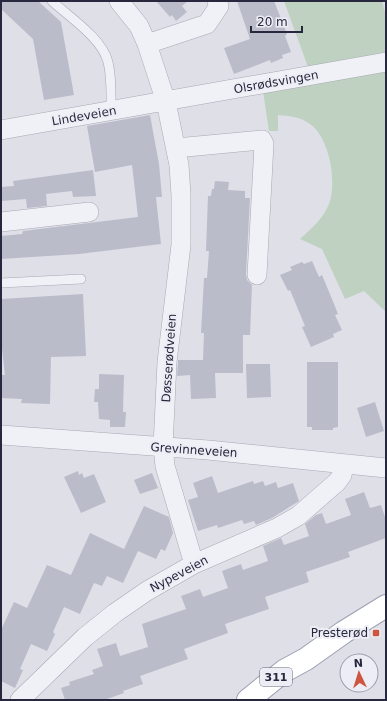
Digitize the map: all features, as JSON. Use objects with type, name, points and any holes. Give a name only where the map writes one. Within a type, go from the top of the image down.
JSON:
[{"type":"main road","name":"311","points":[[248,700],[284,671],[306,659],[344,632],[386,606]]},
{"type":"main road","name":"311","points":[[269,700],[292,679],[306,659]]},
{"type":"street","name":"Døsserødveien","points":[[119,1],[139,26],[147,44],[166,102],[176,148],[181,195],[181,245],[167,362],[163,448],[165,466],[194,564]]},
{"type":"street","points":[[147,44],[208,24],[219,6],[217,1]]},
{"type":"street","name":"Olsrødsvingen","points":[[166,102],[386,62]]},
{"type":"street","name":"Lindeveien","points":[[1,130],[166,102]]},
{"type":"street","points":[[176,148],[262,140],[264,144],[258,275]]},
{"type":"street","points":[[1,222],[89,212]]},
{"type":"street","name":"Grevinneveien","points":[[1,435],[163,448],[208,450],[386,468]]},
{"type":"street","name":"Nypeveien","points":[[20,700],[85,637],[115,613],[147,591],[194,564],[277,528],[298,516],[337,482],[342,475],[344,464]]},
{"type":"lane","points":[[52,1],[94,38],[108,61],[111,112]]},
{"type":"lane","points":[[1,283],[81,279]]},
{"type":"green space","points":[[284,1],[382,1],[386,16],[386,52],[308,67]]},
{"type":"green space","points":[[386,69],[386,312],[364,291],[345,299],[322,249],[300,239],[320,219],[329,204],[332,185],[330,161],[323,139],[310,124],[303,120],[295,117],[278,115],[278,131],[269,131],[263,91]]},
{"type":"building","points":[[1,1],[38,1],[61,22],[74,95],[44,100],[33,39],[1,9]]},
{"type":"building","points":[[156,1],[188,1],[182,6],[187,12],[176,21],[172,15],[170,17]]},
{"type":"building","points":[[237,1],[274,1],[287,34],[285,36],[291,52],[282,55],[283,58],[271,63],[270,60],[234,74],[224,48],[250,39]]},
{"type":"building","points":[[150,115],[159,164],[162,197],[156,197],[161,244],[79,254],[1,259],[1,236],[22,234],[23,231],[138,217],[132,165],[95,172],[87,126]]},
{"type":"building","points":[[93,170],[96,196],[73,197],[72,191],[46,194],[47,206],[27,208],[26,199],[1,201],[1,187],[14,186],[13,181]]},
{"type":"building","points":[[215,181],[229,182],[228,190],[245,191],[245,198],[250,198],[246,274],[247,280],[252,285],[250,335],[243,335],[243,373],[215,373],[216,398],[191,399],[190,375],[177,376],[178,360],[203,360],[204,333],[201,333],[204,278],[207,278],[209,251],[206,251],[208,196],[211,196]]},
{"type":"building","points":[[312,261],[319,277],[322,275],[338,314],[335,315],[342,330],[333,334],[334,337],[311,347],[302,327],[305,326],[290,290],[288,291],[280,275],[292,270],[290,267],[302,262],[304,264]]},
{"type":"building","points":[[83,294],[86,356],[51,357],[50,404],[21,403],[22,399],[1,398],[1,375],[5,375],[1,340],[1,299]]},
{"type":"building","points":[[307,362],[338,362],[338,427],[333,428],[333,430],[312,430],[312,427],[307,427]]},
{"type":"building","points":[[246,364],[270,364],[271,397],[247,398]]},
{"type":"building","points":[[99,374],[124,375],[123,412],[126,412],[125,427],[110,427],[110,420],[99,419],[98,402],[94,402],[95,389],[99,389]]},
{"type":"building","points":[[375,402],[384,431],[366,437],[357,408]]},
{"type":"building","points":[[78,471],[79,475],[82,473],[84,478],[94,474],[106,502],[81,513],[64,477]]},
{"type":"building","points":[[152,473],[158,488],[140,494],[134,480]]},
{"type":"building","points":[[212,476],[218,493],[253,481],[254,484],[263,481],[265,486],[276,482],[278,488],[293,483],[299,501],[272,518],[256,525],[254,521],[244,524],[242,520],[218,528],[217,525],[198,531],[188,500],[198,497],[193,483]]},
{"type":"building","points":[[364,492],[370,508],[381,505],[386,520],[386,538],[348,552],[350,557],[306,572],[309,582],[265,597],[269,609],[225,624],[228,633],[184,649],[188,659],[140,676],[143,684],[104,700],[65,700],[61,688],[70,685],[69,682],[94,674],[92,670],[103,666],[97,649],[116,643],[120,656],[148,647],[142,624],[186,609],[181,596],[200,589],[203,597],[228,588],[222,571],[241,564],[243,570],[268,561],[263,546],[281,538],[284,545],[309,536],[305,524],[316,515],[322,513],[326,524],[351,515],[345,499]]},
{"type":"building","points":[[144,506],[169,517],[173,533],[165,551],[161,549],[156,559],[138,551],[123,583],[107,576],[102,586],[94,583],[80,614],[64,607],[53,632],[55,634],[47,651],[31,644],[20,669],[23,670],[15,688],[1,681],[1,630],[14,602],[27,608],[47,565],[71,575],[90,533],[124,549]]},
{"type":"place","name":"Presterød","points":[[376,633]]}]
